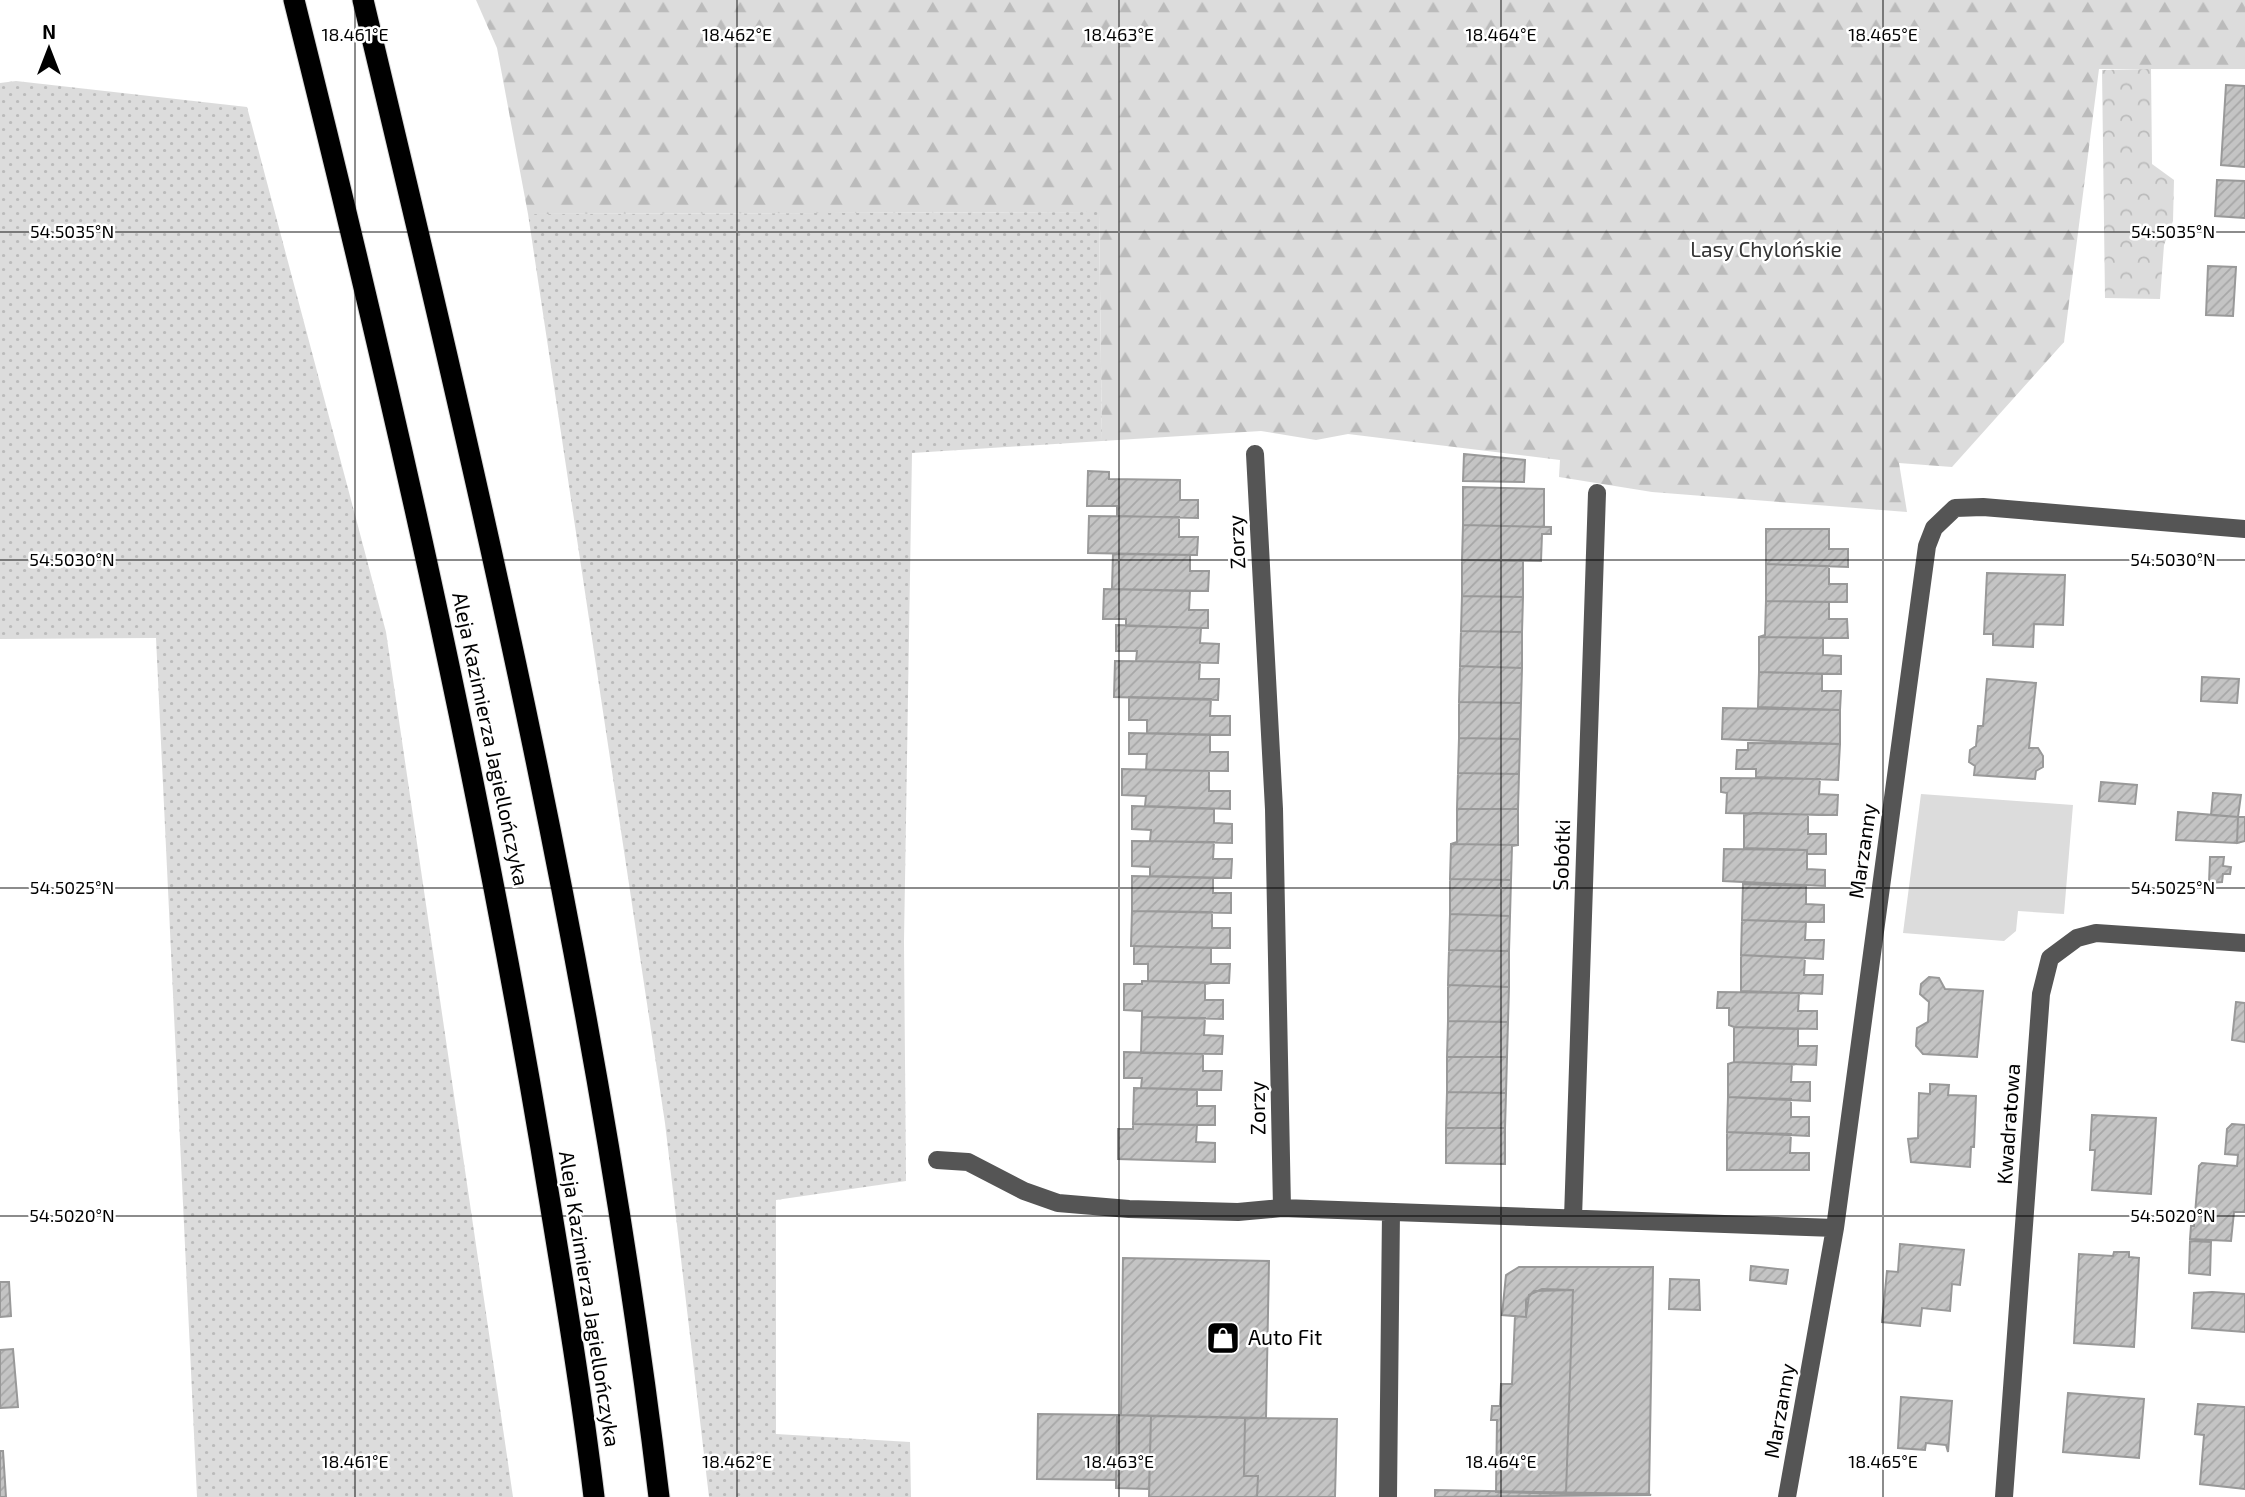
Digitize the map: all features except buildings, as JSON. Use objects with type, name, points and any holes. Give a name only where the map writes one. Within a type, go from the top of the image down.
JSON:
[{"type":"highway","name":"Aleja Kazimierza Jagiellończyka","points":[[294,0],[413,491],[486,837],[570,1327],[594,1497]]},
{"type":"highway","name":"Aleja Kazimierza Jagiellończyka","points":[[363,0],[475,474],[547,820],[619,1215],[659,1497]]},
{"type":"street","name":"Zorzy","points":[[1255,454],[1274,809],[1282,1208]]},
{"type":"street","name":"Sobótki","points":[[1573,1218],[1597,493]]},
{"type":"street","name":"Marzanny","points":[[1787,1497],[1835,1228],[1927,546],[1934,528],[1955,508],[1983,507],[2245,529]]},
{"type":"street","name":"Kwadratowa","points":[[2004,1497],[2041,994],[2050,958],[2077,938],[2096,933],[2245,943]]},
{"type":"street","points":[[937,1160],[968,1162],[1024,1191],[1058,1203],[1129,1209],[1238,1212],[1282,1208],[1835,1228]]},
{"type":"street","points":[[1388,1497],[1391,1212]]},
{"type":"green space","name":"Lasy Chylońskie","points":[[476,0],[2245,0],[2245,69],[2099,69],[2064,342],[1952,467],[1899,463],[1907,512],[1652,492],[1559,477],[1560,460],[1348,434],[1316,440],[1261,431],[1102,441],[1099,212],[528,214],[497,48]]},
{"type":"green space","points":[[2151,69],[2152,164],[2174,180],[2173,221],[2164,245],[2160,299],[2105,298],[2102,70]]},
{"type":"green space","points":[[16,81],[247,107],[386,632],[513,1497],[197,1497],[156,638],[0,639],[0,83]]},
{"type":"green space","points":[[1099,212],[1102,441],[912,453],[904,942],[906,1181],[776,1200],[776,1434],[910,1442],[911,1497],[709,1497],[665,1123],[528,214]]},
{"type":"green space","points":[[1921,794],[2073,805],[2064,914],[2018,911],[2016,931],[2004,941],[1903,933]]},
{"type":"place","name":"Auto Fit","points":[[1223,1338]]}]
